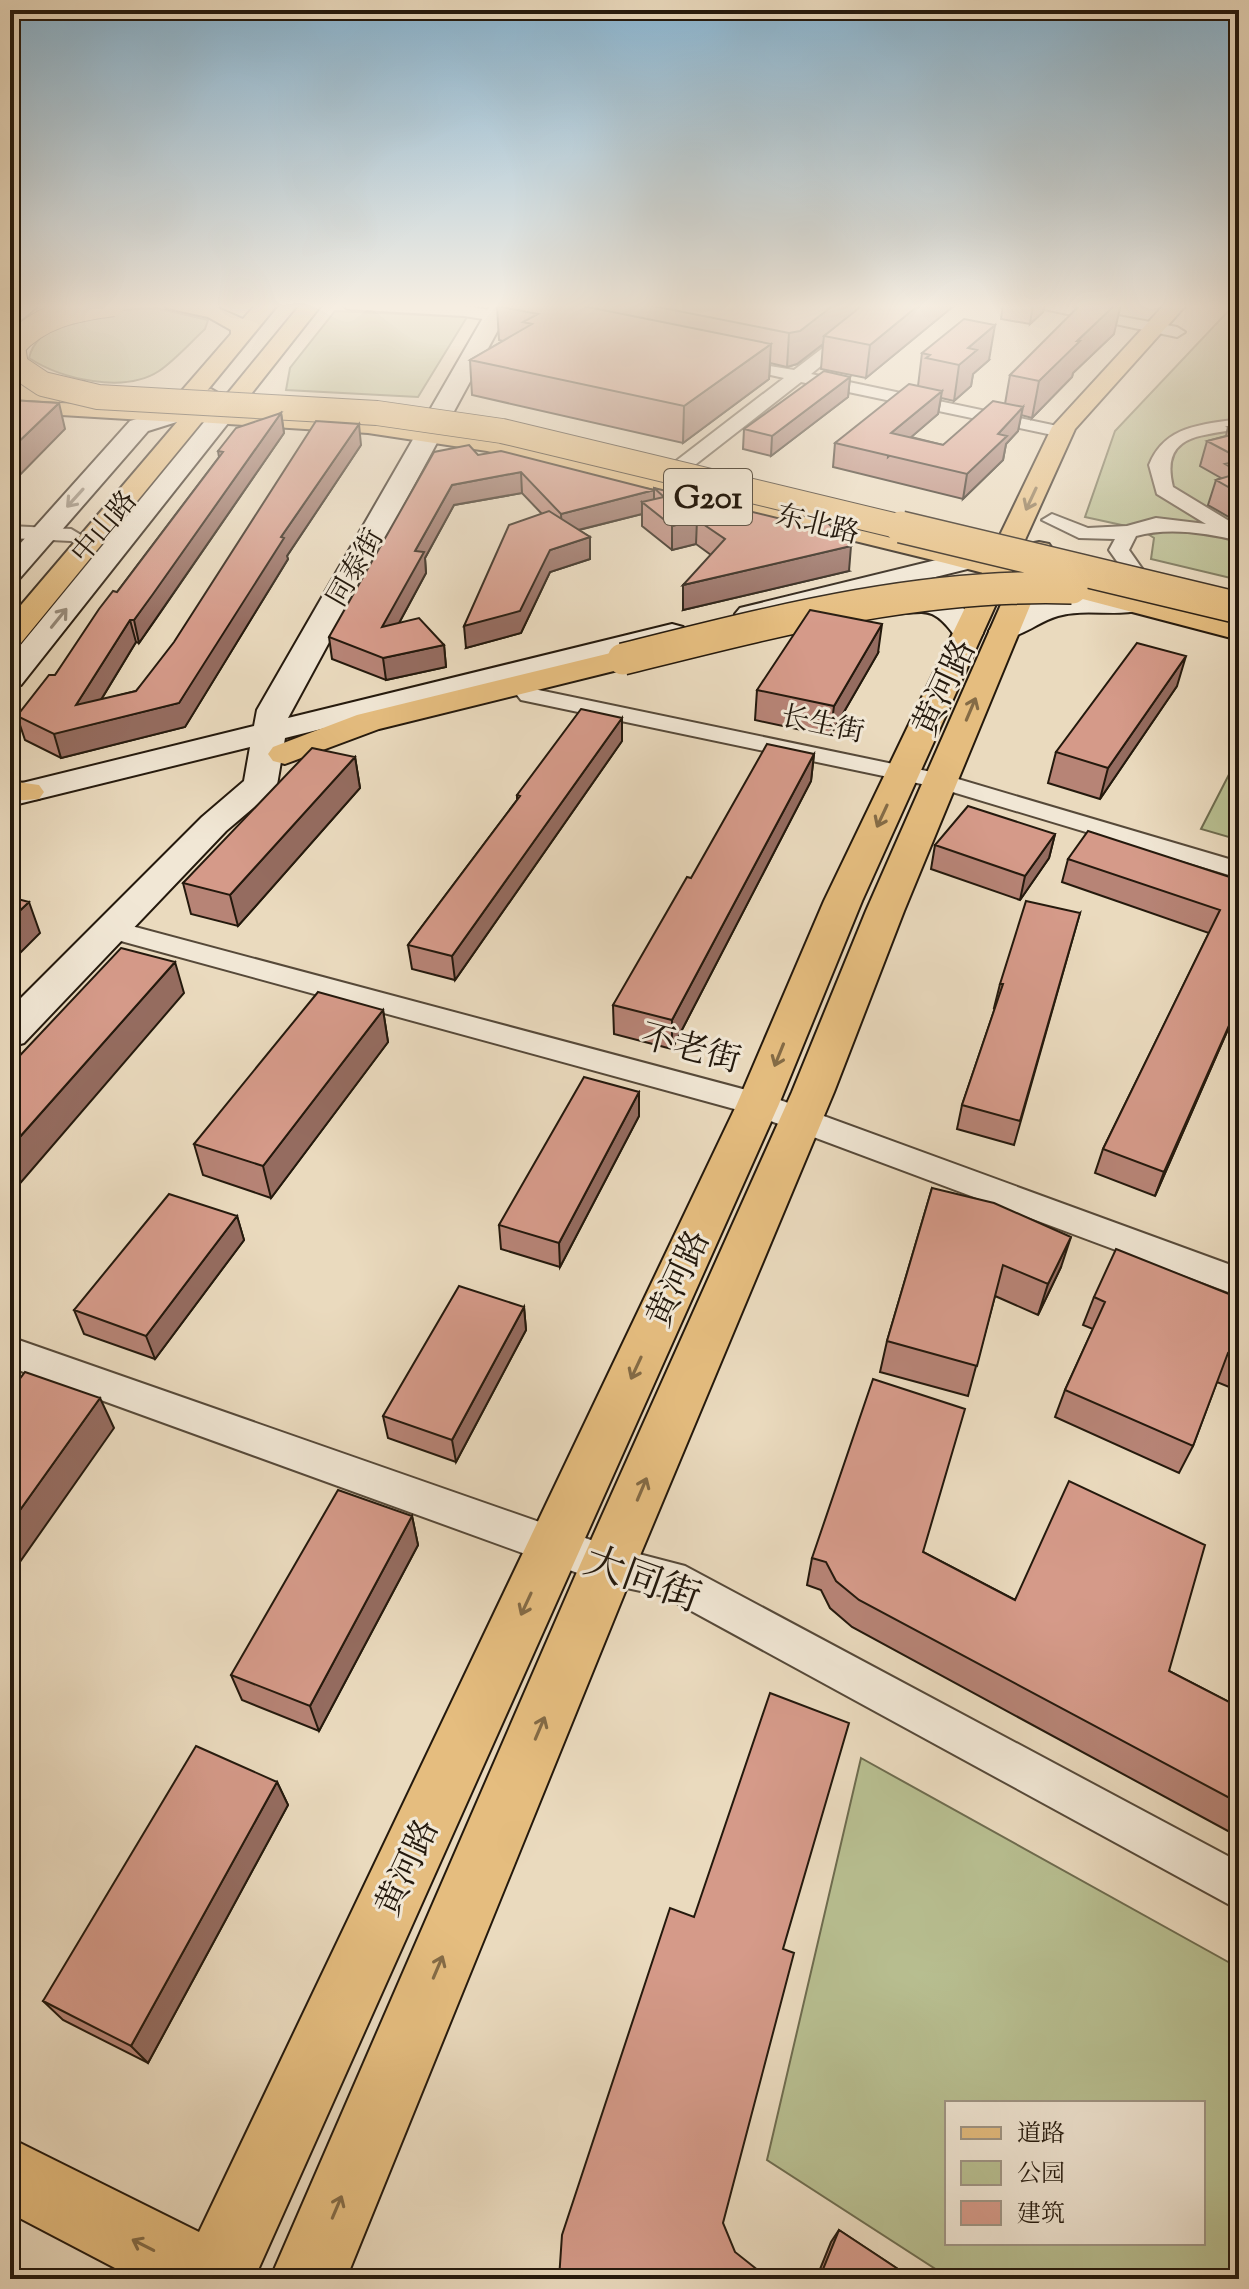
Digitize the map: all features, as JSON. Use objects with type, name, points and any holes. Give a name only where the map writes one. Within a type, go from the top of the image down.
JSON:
[{"type":"main road","name":"东北路","points":[[188,411],[373,420],[462,431],[1178,602],[1238,622]]},
{"type":"main road","points":[[10,572],[139,426],[188,411]]},
{"type":"main road","name":"中山路","points":[[10,607],[71,535],[199,411]]},
{"type":"main road","name":"中山路","points":[[10,637],[200,411]]},
{"type":"main road","points":[[10,678],[201,411]]},
{"type":"main road","name":"东北路","points":[[271,411],[549,432],[945,528],[1131,604],[1238,622]]},
{"type":"main road","name":"东北路","points":[[339,411],[377,413],[502,431],[1238,622]]},
{"type":"main road","name":"同泰街","points":[[10,1033],[214,824],[208,813],[235,789],[261,749],[254,711],[434,411]]},
{"type":"main road","name":"黄河路","points":[[308,2279],[608,1565],[779,1112],[986,632],[1011,556],[1073,438],[1089,431],[1104,411]]},
{"type":"main road","name":"东北路","points":[[428,422],[923,560]]},
{"type":"main road","name":"黄河路","points":[[1011,556],[1052,520],[1062,495]]},
{"type":"main road","points":[[923,560],[945,528]]},
{"type":"main road","name":"东北路","points":[[1011,556],[1133,570],[1239,595]]},
{"type":"main road","points":[[261,749],[873,583],[923,560],[1011,556]]},
{"type":"main road","points":[[873,583],[898,603]]},
{"type":"main road","points":[[261,749],[853,603],[935,589],[1043,585],[1178,602]]},
{"type":"main road","points":[[14,798],[529,695],[898,603],[917,602],[950,610],[966,623],[986,632],[1061,604],[1131,604]]},
{"type":"main road","name":"黄河路","points":[[215,2279],[553,1546],[779,1112]]},
{"type":"main road","points":[[10,2174],[215,2279]]},
{"type":"street","points":[[657,485],[752,411]]},
{"type":"street","points":[[954,411],[1073,438]]},
{"type":"street","points":[[1235,533],[1164,490],[1158,465],[1170,443],[1192,431],[1239,424]]},
{"type":"street","points":[[1156,524],[1176,500]]},
{"type":"street","points":[[1052,520],[1086,534],[1128,532],[1156,524],[1235,533]]},
{"type":"street","points":[[10,532],[71,535]]},
{"type":"street","points":[[1128,532],[1119,550],[1133,570]]},
{"type":"street","name":"长生街","points":[[529,695],[922,776],[1239,870]]},
{"type":"street","name":"不老街","points":[[109,929],[779,1112],[1239,1282]]},
{"type":"street","name":"大同街","points":[[10,1352],[608,1565],[671,1579],[1239,1887]]},
{"type":"green space","points":[[1134,411],[1239,411],[1239,580],[1151,559],[1154,538],[1140,529],[1085,517],[1115,431]]},
{"type":"green space","points":[[1239,755],[1239,840],[1201,829]]},
{"type":"green space","points":[[861,1758],[1239,1968],[1239,2279],[951,2279],[767,2160]]},
{"type":"building","points":[[10,411],[51,411],[10,450]]},
{"type":"building","points":[[769,411],[805,411],[772,436],[744,429]]},
{"type":"building","points":[[875,411],[918,411],[891,433],[943,445],[982,411],[1019,411],[998,434],[1007,436],[967,474],[835,443]]},
{"type":"building","points":[[281,413],[153,594],[134,620],[130,620],[76,705],[136,691],[174,642],[316,421],[359,424],[281,537],[284,538],[179,703],[54,734],[17,716],[49,675],[55,675],[99,609],[113,591],[117,592],[223,452],[218,451],[236,428]]},
{"type":"building","points":[[1239,425],[1239,433],[1228,427]]},
{"type":"building","points":[[1239,433],[1239,458],[1207,441]]},
{"type":"building","points":[[469,445],[478,455],[501,451],[654,490],[561,514],[521,472],[452,485],[415,551],[424,552],[382,627],[419,618],[444,645],[383,658],[329,637],[434,452]]},
{"type":"building","points":[[1239,461],[1239,472],[1225,464]]},
{"type":"building","points":[[1239,473],[1239,493],[1216,480]]},
{"type":"building","points":[[654,488],[810,526],[828,523],[851,546],[683,585],[725,539],[697,520],[672,526],[642,502],[664,497]]},
{"type":"building","points":[[549,511],[590,537],[550,550],[520,611],[464,626],[509,525]]},
{"type":"building","points":[[810,610],[882,624],[834,706],[757,690]]},
{"type":"building","points":[[1137,643],[1186,656],[1108,768],[1056,752]]},
{"type":"building","points":[[581,709],[622,718],[452,956],[408,945],[520,796],[517,795]]},
{"type":"building","points":[[767,744],[814,754],[672,1020],[613,1005],[687,877],[691,878]]},
{"type":"building","points":[[312,748],[355,757],[230,895],[183,883]]},
{"type":"building","points":[[968,806],[1055,834],[1025,876],[935,845]]},
{"type":"building","points":[[1088,831],[1239,880],[1239,1003],[1164,1172],[1103,1149],[1220,910],[1068,859]]},
{"type":"building","points":[[10,897],[29,902],[10,920]]},
{"type":"building","points":[[1026,901],[1080,913],[1020,1121],[962,1105],[1003,984],[1000,984]]},
{"type":"building","points":[[121,948],[175,962],[10,1148],[10,1066]]},
{"type":"building","points":[[318,992],[383,1010],[263,1166],[194,1144]]},
{"type":"building","points":[[584,1077],[639,1092],[559,1243],[499,1225]]},
{"type":"building","points":[[932,1188],[994,1203],[1071,1237],[1048,1284],[1003,1265],[977,1366],[887,1341]]},
{"type":"building","points":[[169,1194],[237,1216],[146,1336],[74,1310]]},
{"type":"building","points":[[1116,1249],[1239,1298],[1239,1357],[1228,1353],[1193,1446],[1065,1390],[1105,1302],[1094,1297]]},
{"type":"building","points":[[459,1286],[524,1307],[452,1440],[383,1416]]},
{"type":"building","points":[[25,1372],[100,1398],[10,1524],[10,1392]]},
{"type":"building","points":[[873,1379],[965,1409],[923,1552],[1015,1600],[1069,1481],[1205,1545],[1169,1671],[1239,1707],[1239,1803],[859,1600],[836,1581],[826,1562],[812,1558]]},
{"type":"building","points":[[338,1490],[412,1516],[310,1706],[231,1675]]},
{"type":"building","points":[[770,1693],[849,1723],[783,1949],[794,1953],[723,2223],[735,2252],[759,2271],[755,2279],[559,2279],[562,2235],[670,1908],[694,1917]]},
{"type":"building","points":[[196,1746],[277,1782],[131,2046],[43,2001]]},
{"type":"building","points":[[839,2230],[913,2279],[819,2279]]}]
